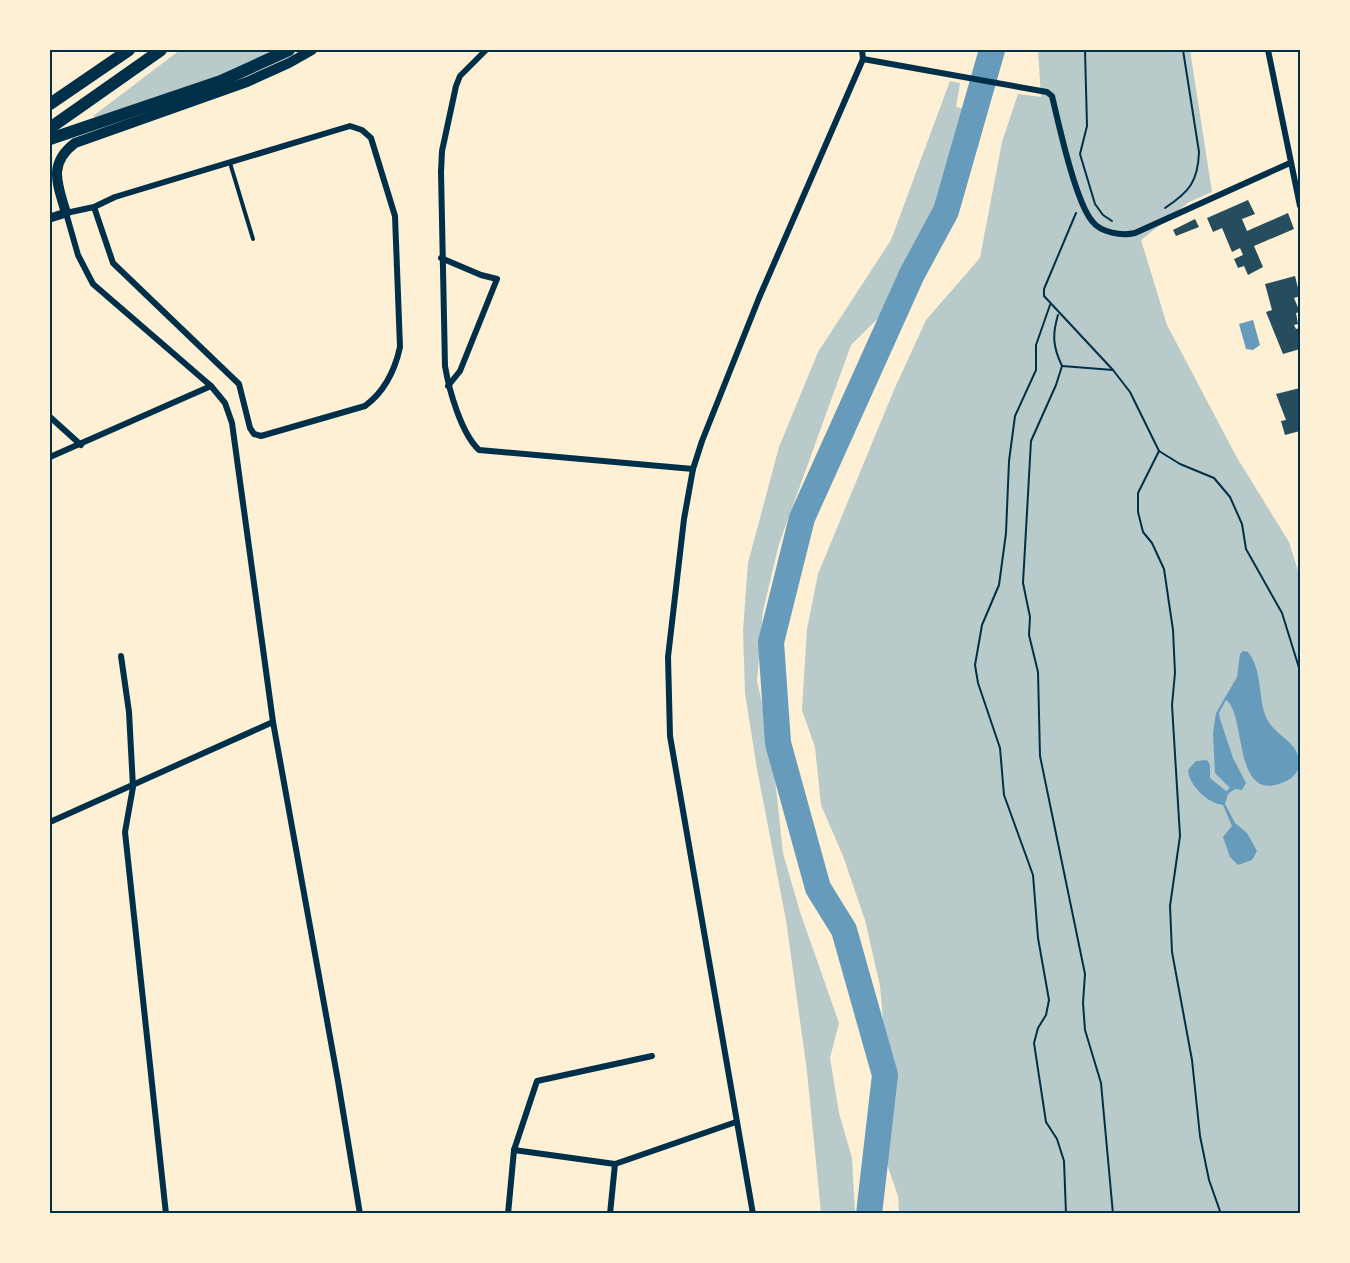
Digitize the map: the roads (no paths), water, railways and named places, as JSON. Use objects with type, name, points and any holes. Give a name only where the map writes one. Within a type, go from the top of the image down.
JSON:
[{"type":"highway","points":[[50,104],[129,50]]},
{"type":"highway","points":[[50,128],[161,50]]},
{"type":"highway","points":[[50,139],[221,81],[289,50]]},
{"type":"main road","points":[[66,213],[57,174],[58,161],[75,143],[247,82],[312,50]]},
{"type":"street","points":[[486,50],[460,76],[451,108],[441,161],[441,258],[448,387],[471,443],[479,450],[693,469]]},
{"type":"street","points":[[753,1214],[670,736],[668,698],[670,634],[684,519],[693,469],[702,441],[759,298],[863,59],[862,50]]},
{"type":"street","points":[[1268,50],[1300,206]]},
{"type":"street","points":[[863,59],[1047,92],[1052,96],[1064,144],[1084,205],[1093,222],[1114,233],[1126,235],[1290,163]]},
{"type":"street","points":[[50,218],[94,207],[115,197],[350,126],[362,130],[371,138],[395,216],[400,347],[396,366],[376,398],[365,406],[261,436],[254,434],[239,384],[122,274],[106,247],[94,207]]},
{"type":"street","points":[[66,213],[78,255],[93,284],[211,386],[225,403],[232,423],[273,722],[360,1214]]},
{"type":"street","points":[[441,258],[496,279],[460,371],[448,387]]},
{"type":"street","points":[[50,457],[211,386]]},
{"type":"street","points":[[50,417],[81,445]]},
{"type":"street","points":[[121,656],[129,712],[133,787],[125,832],[166,1214]]},
{"type":"street","points":[[50,822],[133,787],[273,722]]},
{"type":"street","points":[[508,1214],[514,1150],[537,1081],[652,1056]]},
{"type":"street","points":[[514,1150],[615,1164],[736,1122]]},
{"type":"street","points":[[610,1214],[615,1164]]},
{"type":"lane","points":[[230,163],[253,239]]},
{"type":"water","points":[[1253,320],[1260,345],[1253,350],[1246,349],[1239,324]]},
{"type":"water","points":[[1243,651],[1248,652],[1253,660],[1262,705],[1268,721],[1296,751],[1300,766],[1294,776],[1284,782],[1267,786],[1256,781],[1248,770],[1237,722],[1226,700],[1219,713],[1220,719],[1233,758],[1246,783],[1242,790],[1235,789],[1228,794],[1225,804],[1235,823],[1247,833],[1257,851],[1252,860],[1238,865],[1230,857],[1223,837],[1232,826],[1223,805],[1206,798],[1196,788],[1188,770],[1196,761],[1207,760],[1210,765],[1210,778],[1226,791],[1230,788],[1215,773],[1213,733],[1216,713],[1237,677],[1240,654]]},
{"type":"waterway","points":[[869,1214],[885,1075],[844,930],[818,888],[778,743],[771,642],[802,518],[912,274],[946,211],[992,50]]}]
